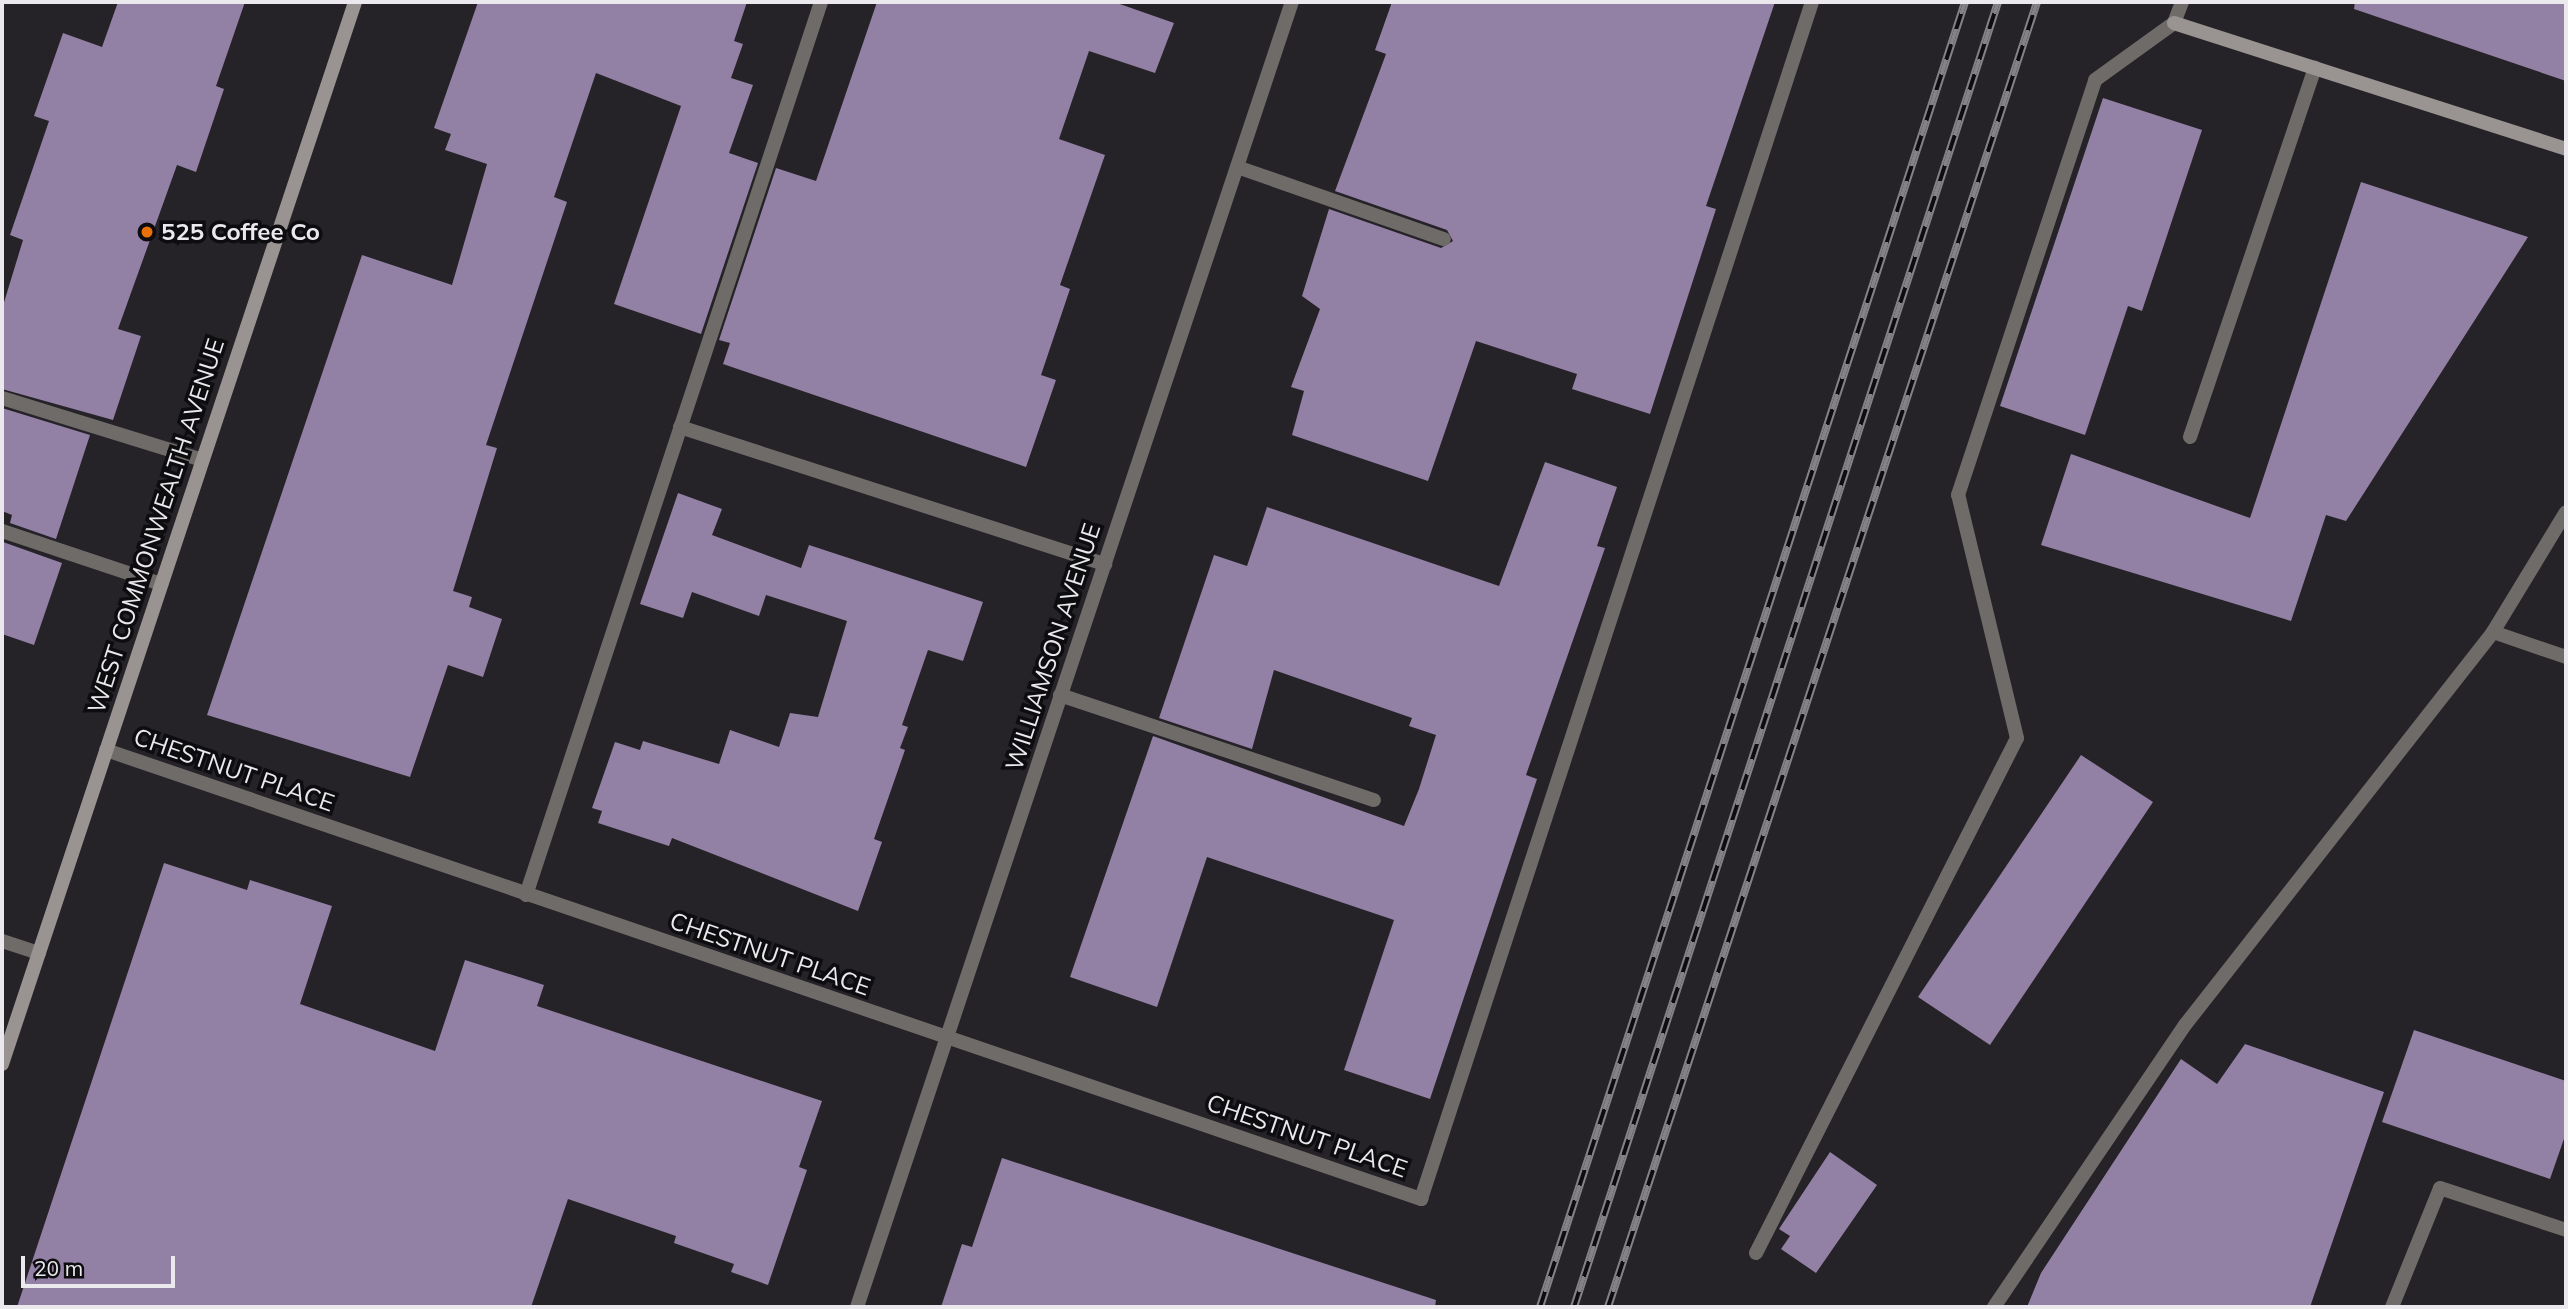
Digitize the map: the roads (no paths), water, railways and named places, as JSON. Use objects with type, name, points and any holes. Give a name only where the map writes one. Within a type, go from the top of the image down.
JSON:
[{"type":"main road","name":"WEST COMMONWEALTH AVENUE","points":[[2,1064],[355,2]]},
{"type":"main road","points":[[2174,23],[2566,149]]},
{"type":"street","points":[[526,895],[821,2]]},
{"type":"street","name":"WILLIAMSON AVENUE","points":[[857,1307],[1292,2]]},
{"type":"street","name":"CHESTNUT PLACE","points":[[106,750],[1421,1199],[1812,2]]},
{"type":"street","points":[[1756,1253],[2017,738],[1958,495],[2095,80],[2174,23],[2182,2]]},
{"type":"street","points":[[2190,437],[2315,68]]},
{"type":"street","points":[[1237,167],[1444,239]]},
{"type":"street","points":[[2,398],[202,460]]},
{"type":"street","points":[[680,427],[1105,565]]},
{"type":"street","points":[[1994,1307],[2185,1026],[2493,632],[2566,512]]},
{"type":"street","points":[[2,531],[161,584]]},
{"type":"street","points":[[2493,632],[2566,657]]},
{"type":"street","points":[[1060,695],[1374,800]]},
{"type":"street","points":[[2,941],[39,953]]},
{"type":"street","points":[[2392,1307],[2440,1188],[2566,1230]]},
{"type":"railway","points":[[1540,1307],[1965,2]]},
{"type":"railway","points":[[1574,1307],[1998,2]]},
{"type":"railway","points":[[1608,1307],[2037,2]]},
{"type":"place","name":"525 Coffee Co","points":[[147,232]]}]
